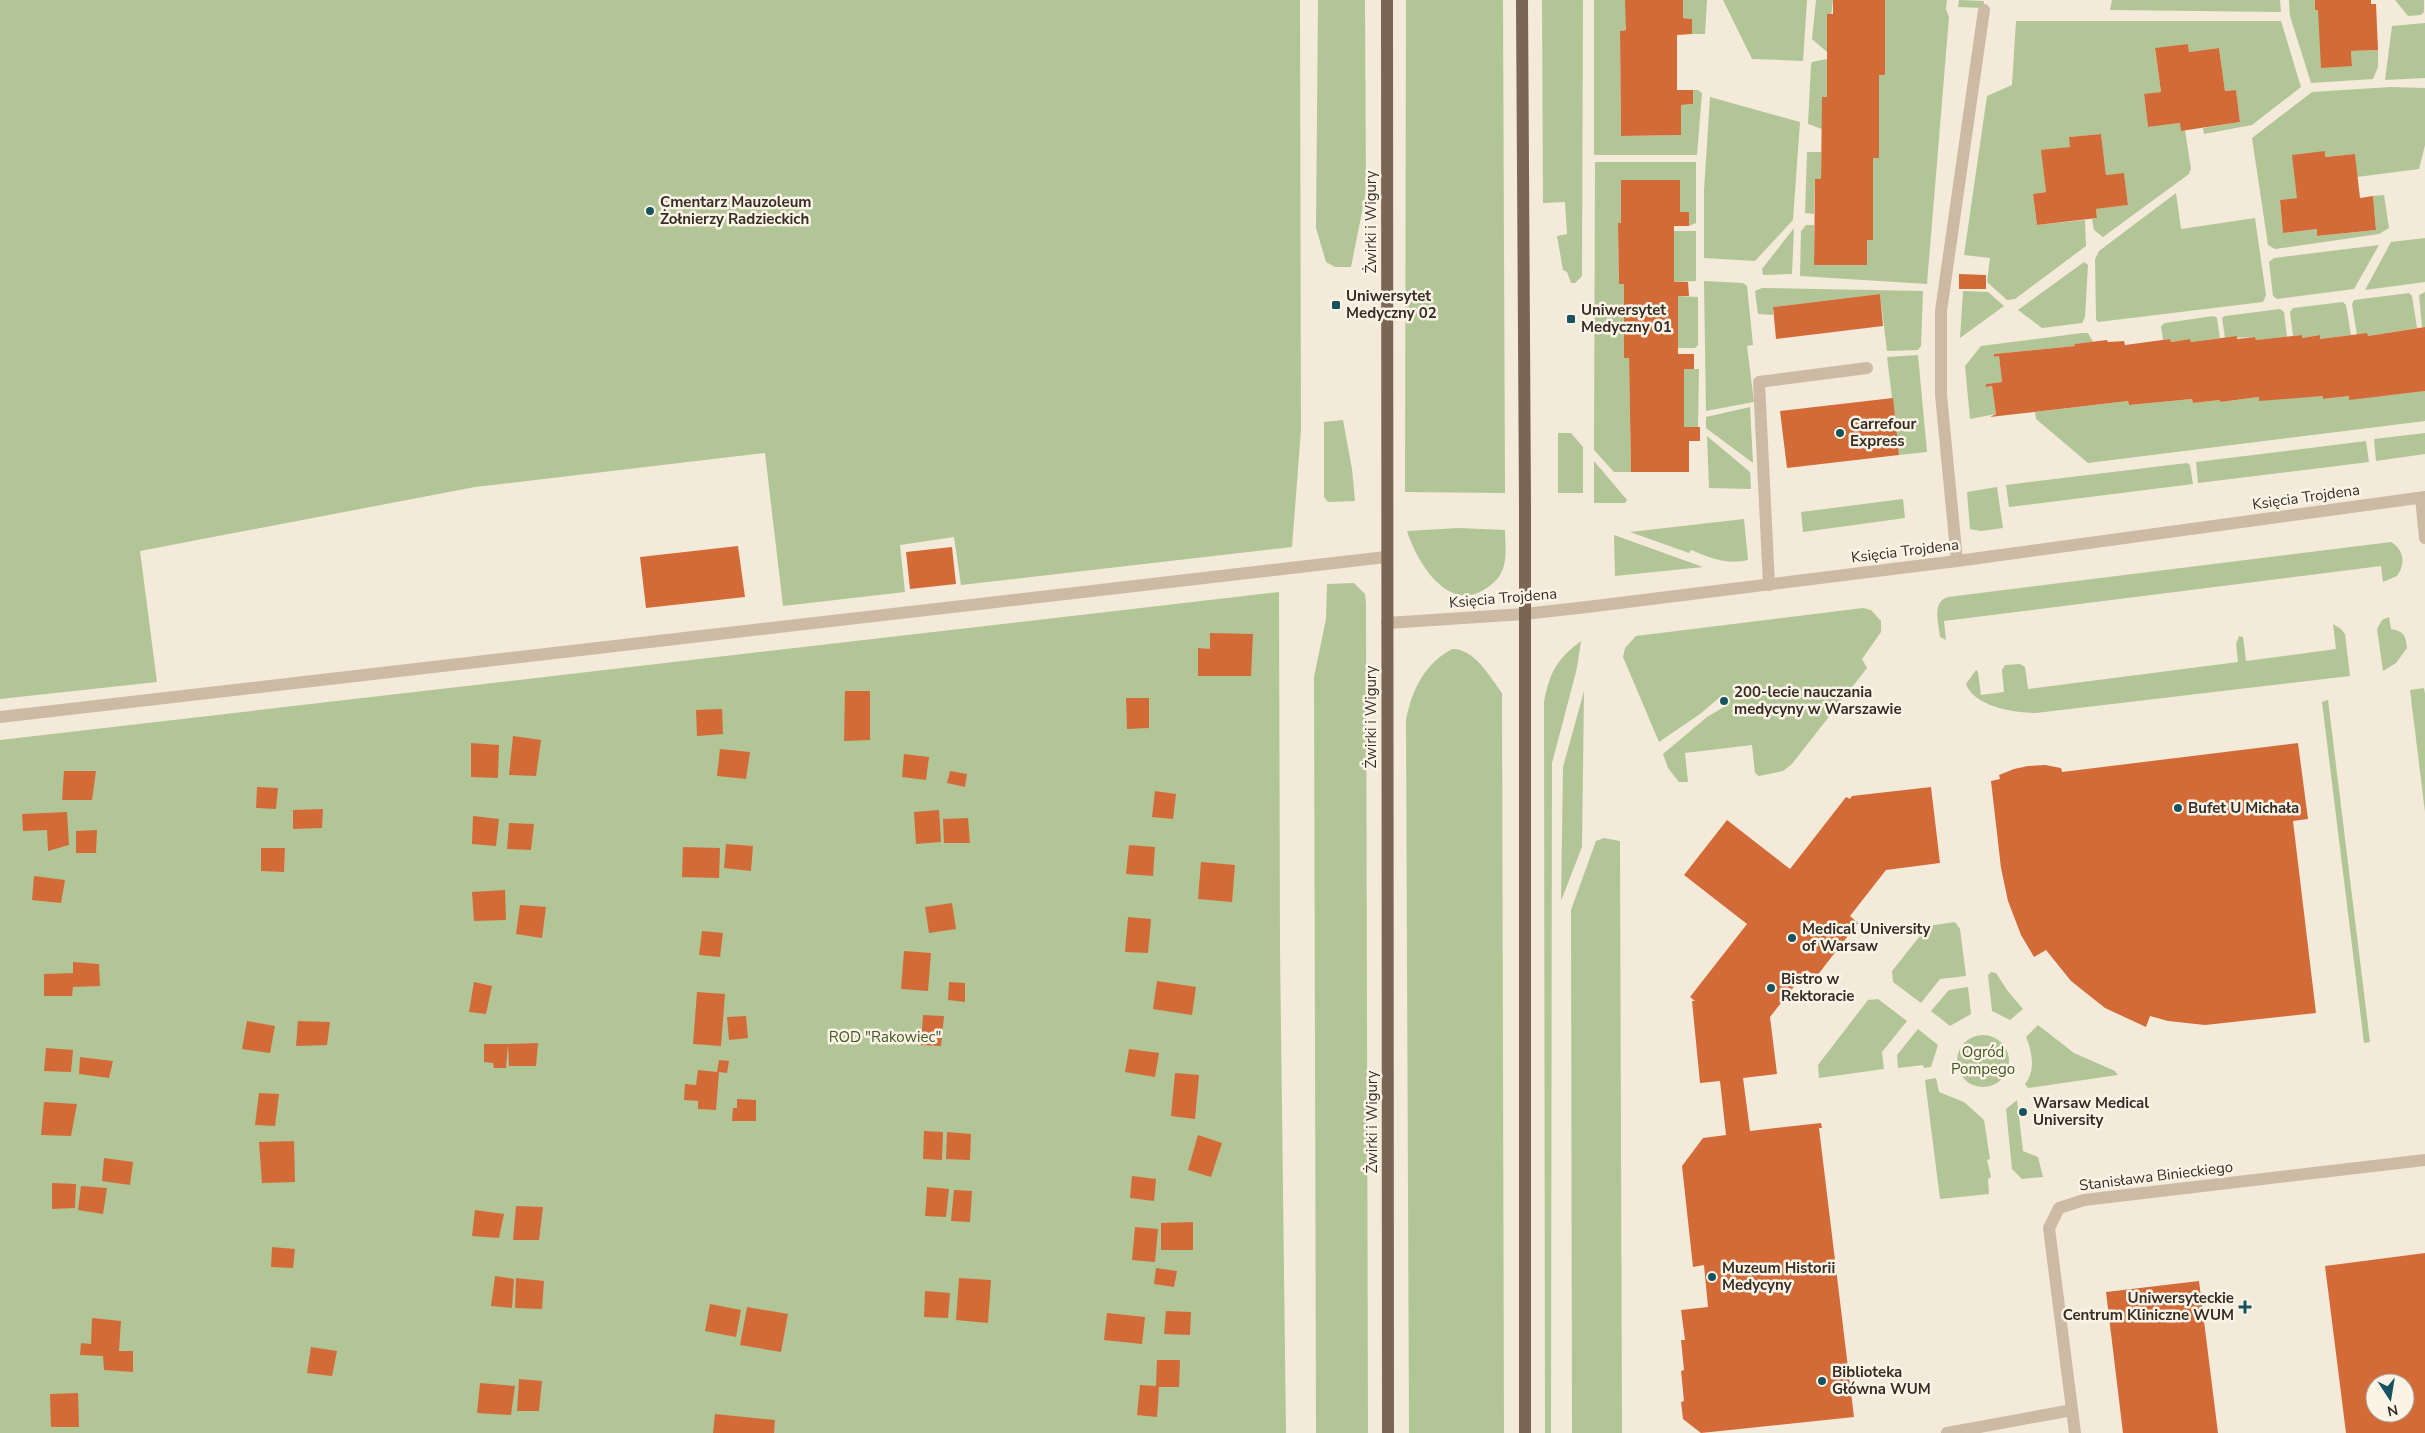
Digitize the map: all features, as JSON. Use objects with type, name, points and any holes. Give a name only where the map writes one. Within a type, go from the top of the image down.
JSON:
[{"type":"main road","name":"Żwirki i Wigury","points":[[1387,0],[1388,1433]]},
{"type":"main road","points":[[1522,0],[1526,1433]]},
{"type":"street","points":[[1956,561],[1941,395],[1941,311],[1984,10]]},
{"type":"street","points":[[1768,584],[1759,382],[1867,368]]},
{"type":"street","points":[[2423,497],[2425,538]]},
{"type":"street","name":"Księcia Trojdena","points":[[1387,623],[1524,614],[1956,561],[2423,497]]},
{"type":"street","points":[[0,717],[1386,557]]},
{"type":"street","name":"Stanisława Binieckiego","points":[[2075,1433],[2049,1228],[2059,1208],[2084,1200],[2425,1160]]},
{"type":"street","points":[[1947,1433],[1984,1430],[2072,1410]]},
{"type":"green space","name":"Cmentarz Mauzoleum Żołnierzy Radzieckich","points":[[0,0],[1300,0],[1301,430],[1292,547],[961,585],[954,537],[900,545],[905,592],[783,606],[765,453],[475,487],[140,551],[157,682],[0,699]]},
{"type":"green space","points":[[1318,0],[1365,0],[1366,192],[1351,267],[1335,267],[1326,262],[1316,228]]},
{"type":"green space","points":[[1406,0],[1503,0],[1505,493],[1405,492]]},
{"type":"green space","points":[[1542,0],[1583,0],[1582,276],[1575,283],[1571,283],[1567,272],[1563,270],[1557,236],[1567,234],[1565,202],[1543,203]]},
{"type":"green space","points":[[1594,0],[1626,0],[1626,30],[1620,31],[1621,136],[1681,135],[1681,105],[1693,104],[1693,90],[1698,90],[1702,93],[1697,155],[1594,155]]},
{"type":"green space","points":[[1683,0],[1707,0],[1705,34],[1692,34],[1692,19],[1683,18]]},
{"type":"green space","points":[[1723,0],[1807,0],[1803,61],[1752,59]]},
{"type":"green space","points":[[1816,0],[1833,0],[1827,52],[1812,39]]},
{"type":"green space","points":[[1885,0],[1947,0],[1946,9],[1949,17],[1927,284],[1800,276],[1801,231],[1806,225],[1814,225],[1814,265],[1866,265],[1867,240],[1873,239],[1873,158],[1879,158],[1879,75],[1885,75]]},
{"type":"green space","points":[[1959,0],[1984,1],[1983,8],[1958,7]]},
{"type":"green space","points":[[2112,0],[2280,0],[2281,12],[2110,10]]},
{"type":"green space","points":[[2289,0],[2315,0],[2315,10],[2318,10],[2352,65],[2351,51],[2378,50],[2378,67],[2373,79],[2311,83],[2290,16]]},
{"type":"green space","points":[[2395,0],[2424,0],[2424,12],[2421,15],[2408,16]]},
{"type":"green space","points":[[2016,21],[2281,21],[2301,87],[2252,125],[2204,134],[2203,128],[2240,122],[2236,90],[2225,91],[2219,48],[2189,52],[2188,44],[2155,49],[2161,92],[2144,95],[2148,127],[2180,123],[2185,130],[2191,169],[2189,174],[2103,237],[2094,230],[2092,219],[2097,218],[2096,209],[2128,205],[2124,174],[2106,175],[2101,134],[2070,137],[2070,147],[2042,151],[2046,192],[2033,194],[2037,225],[2085,220],[2086,246],[2015,299],[2007,300],[1987,282],[1990,258],[1964,255],[1987,96],[2012,85]]},
{"type":"green space","points":[[2425,23],[2425,78],[2385,80],[2392,26]]},
{"type":"green space","points":[[1827,59],[1827,97],[1822,97],[1822,129],[1808,124],[1811,65],[1812,62]]},
{"type":"green space","points":[[2391,87],[2425,88],[2425,145],[2419,169],[2357,177],[2355,154],[2325,157],[2325,151],[2297,198],[2280,200],[2283,233],[2317,229],[2318,236],[2376,230],[2373,196],[2384,195],[2389,228],[2379,234],[2275,249],[2268,245],[2252,138],[2312,92]]},
{"type":"green space","points":[[1710,97],[1800,122],[1793,220],[1755,261],[1704,258],[1704,191]]},
{"type":"green space","points":[[1807,152],[1821,152],[1821,179],[1815,179],[1814,214],[1805,213]]},
{"type":"green space","points":[[1595,162],[1696,162],[1696,223],[1689,226],[1689,212],[1680,212],[1680,180],[1622,180],[1621,223],[1618,224],[1619,283],[1624,284],[1624,357],[1629,358],[1631,472],[1614,472],[1594,450]]},
{"type":"green space","points":[[2176,193],[2181,229],[2255,218],[2266,295],[2263,302],[2098,322],[2096,319],[2095,259],[2099,251]]},
{"type":"green space","points":[[1794,228],[1792,274],[1763,275],[1762,269]]},
{"type":"green space","points":[[1674,231],[1696,231],[1696,281],[1674,282]]},
{"type":"green space","points":[[2425,238],[2425,282],[2365,290],[2391,242]]},
{"type":"green space","points":[[2379,245],[2354,289],[2277,299],[2273,296],[2269,262],[2274,258]]},
{"type":"green space","points":[[2084,262],[2088,265],[2085,317],[2082,323],[2042,328],[2018,310]]},
{"type":"green space","points":[[1704,281],[1743,283],[1747,286],[1753,345],[1747,346],[1754,402],[1706,411]]},
{"type":"green space","points":[[1762,288],[1923,291],[1921,346],[1918,350],[1887,351],[1880,294],[1773,307],[1773,315],[1758,314],[1755,291]]},
{"type":"green space","points":[[1963,291],[1988,292],[2004,306],[1960,338]]},
{"type":"green space","points":[[2425,292],[2425,327],[2422,327],[2419,295]]},
{"type":"green space","points":[[2409,293],[2412,296],[2417,328],[2368,336],[2357,335],[2352,304],[2354,300]]},
{"type":"green space","points":[[1678,296],[1698,297],[1698,345],[1695,348],[1678,348]]},
{"type":"green space","points":[[2343,302],[2346,305],[2351,335],[2320,339],[2320,335],[2302,338],[2302,335],[2293,336],[2290,312],[2293,308]]},
{"type":"green space","points":[[2280,309],[2284,312],[2287,337],[2256,340],[2255,337],[2225,338],[2222,318],[2225,316]]},
{"type":"green space","points":[[2214,316],[2217,318],[2220,338],[2191,342],[2190,339],[2171,342],[2170,339],[2163,340],[2161,326],[2165,323]]},
{"type":"green space","points":[[2088,333],[2093,342],[2074,344],[2075,346],[1994,354],[1994,357],[1999,356],[2002,382],[1986,384],[1987,387],[1992,386],[1996,414],[1970,419],[1965,366],[1981,346]]},
{"type":"green space","points":[[1918,355],[1927,452],[1899,455],[1887,357]]},
{"type":"green space","points":[[1684,369],[1699,369],[1698,427],[1684,427]]},
{"type":"green space","points":[[2425,391],[2425,421],[2088,463],[2036,419],[2035,412],[2128,401],[2129,405],[2192,399],[2193,403],[2220,400],[2220,402],[2259,397],[2259,400],[2323,396],[2324,399],[2349,396],[2349,399]]},
{"type":"green space","points":[[1750,407],[1753,463],[1706,428],[1706,417]]},
{"type":"green space","points":[[1343,420],[1352,469],[1355,501],[1328,502],[1324,497],[1324,422]]},
{"type":"green space","points":[[1558,433],[1571,433],[1583,447],[1583,493],[1558,493]]},
{"type":"green space","points":[[2425,433],[2425,454],[2376,461],[2374,439]]},
{"type":"green space","points":[[1707,436],[1750,472],[1751,489],[1709,488]]},
{"type":"green space","points":[[2366,441],[2369,462],[2198,483],[2196,462]]},
{"type":"green space","points":[[1594,461],[1627,500],[1625,503],[1594,503]]},
{"type":"green space","points":[[2187,463],[2190,465],[2193,484],[2009,507],[2006,485]]},
{"type":"green space","points":[[1997,487],[2003,528],[1981,531],[1970,529],[1967,492]]},
{"type":"green space","points":[[1903,499],[1905,518],[1803,532],[1801,512]]},
{"type":"green space","points":[[1744,519],[1748,560],[1733,562],[1705,556],[1691,550],[1689,553],[1630,532]]},
{"type":"green space","points":[[1458,528],[1505,530],[1505,557],[1501,572],[1497,579],[1488,587],[1471,595],[1458,595],[1446,589],[1435,580],[1418,556],[1407,531]]},
{"type":"green space","points":[[1614,535],[1703,567],[1615,576]]},
{"type":"green space","points":[[2391,542],[2401,553],[2402,566],[2397,576],[2383,582],[2381,566],[1944,621],[1946,640],[1940,637],[1938,608],[1939,604],[1948,597]]},
{"type":"green space","points":[[1354,583],[1365,594],[1366,604],[1368,1433],[1316,1433],[1314,677],[1326,619],[1327,584]]},
{"type":"green space","name":"ROD \"Rakowiec\"","points":[[1279,592],[1280,948],[1286,1433],[0,1433],[0,740]]},
{"type":"green space","points":[[1863,608],[1871,610],[1881,621],[1881,632],[1862,659],[1867,668],[1792,764],[1783,771],[1759,776],[1755,773],[1752,745],[1685,753],[1688,782],[1679,782],[1668,768],[1663,754],[1707,717],[1729,704],[1720,697],[1700,714],[1659,742],[1623,657],[1625,648],[1636,636]]},
{"type":"green space","points":[[2389,617],[2391,629],[2399,631],[2404,635],[2407,648],[2396,663],[2383,671],[2377,629],[2382,620]]},
{"type":"green space","points":[[2333,624],[2345,634],[2350,676],[2036,713],[2007,710],[1986,703],[1970,692],[1966,684],[1976,670],[1978,672],[1981,695],[2004,692],[2002,670],[2005,665],[2020,664],[2025,667],[2028,689],[2238,662],[2236,644],[2239,636],[2243,637],[2246,661],[2336,649]]},
{"type":"green space","points":[[1581,641],[1577,668],[1552,763],[1551,1433],[1545,1433],[1544,702],[1555,667]]},
{"type":"green space","points":[[1452,649],[1460,650],[1474,658],[1502,693],[1504,1433],[1409,1433],[1406,720],[1412,698],[1421,679],[1434,662]]},
{"type":"green space","points":[[2424,688],[2425,694],[2425,812],[2410,690]]},
{"type":"green space","points":[[1584,691],[1582,847],[1561,901],[1563,767]]},
{"type":"green space","points":[[2328,700],[2370,1042],[2364,1043],[2322,702]]},
{"type":"green space","points":[[1604,838],[1620,841],[1622,1433],[1572,1433],[1571,910],[1596,841]]},
{"type":"green space","points":[[1955,922],[1960,929],[1966,976],[1940,979],[1921,1003],[1893,982],[1892,971],[1928,926]]},
{"type":"green space","points":[[1991,972],[1996,973],[2023,1009],[2010,1020],[1992,1011],[1988,975]]},
{"type":"green space","points":[[1968,987],[1971,1014],[1950,1026],[1931,1011],[1949,990]]},
{"type":"green space","points":[[1878,999],[1907,1021],[1882,1052],[1884,1069],[1819,1078],[1818,1065],[1868,1000]]},
{"type":"green space","points":[[2038,1025],[2074,1053],[2115,1071],[2118,1075],[2028,1088],[2025,1084],[2031,1073],[2032,1061],[2026,1037]]},
{"type":"green space","points":[[1918,1029],[1938,1045],[1931,1067],[1924,1068],[1923,1065],[1898,1068],[1897,1055]]},
{"type":"green space","name":"Ogród Pompego","points":[[1983,1035],[1993,1037],[2001,1043],[2007,1051],[2009,1061],[2007,1071],[2001,1079],[1993,1085],[1983,1087],[1973,1085],[1965,1079],[1959,1071],[1957,1061],[1959,1051],[1965,1043],[1973,1037]]},
{"type":"green space","points":[[1936,1078],[1939,1092],[1964,1102],[1984,1120],[1990,1159],[1987,1160],[1991,1177],[1988,1179],[1989,1194],[1940,1199],[1925,1080]]},
{"type":"green space","points":[[2017,1100],[2023,1151],[2038,1157],[2043,1177],[2022,1179],[2012,1169],[2006,1109]]},
{"type":"building","points":[[1625,0],[1683,0],[1683,18],[1692,19],[1692,34],[1677,35],[1677,90],[1693,90],[1693,104],[1681,105],[1681,135],[1621,136],[1620,31],[1626,30]]},
{"type":"building","points":[[1833,0],[1885,0],[1885,75],[1879,75],[1879,158],[1873,158],[1873,240],[1867,240],[1867,265],[1814,265],[1815,179],[1821,179],[1822,97],[1827,97],[1827,14],[1833,14]]},
{"type":"building","points":[[2315,0],[2371,0],[2371,4],[2376,4],[2378,50],[2351,51],[2352,66],[2321,68],[2318,10],[2315,10]]},
{"type":"building","points":[[2188,44],[2189,52],[2219,48],[2225,91],[2236,90],[2240,122],[2181,131],[2180,123],[2148,127],[2144,94],[2161,92],[2155,48]]},
{"type":"building","points":[[2101,134],[2106,175],[2124,173],[2128,205],[2096,209],[2097,218],[2037,225],[2033,194],[2046,192],[2041,150],[2070,147],[2069,137]]},
{"type":"building","points":[[2325,151],[2325,157],[2355,154],[2360,198],[2373,196],[2376,230],[2317,236],[2317,229],[2283,233],[2280,200],[2297,198],[2292,155]]},
{"type":"building","points":[[1621,180],[1680,180],[1680,212],[1689,212],[1689,226],[1674,226],[1674,282],[1688,282],[1689,296],[1678,296],[1678,354],[1694,354],[1694,369],[1684,369],[1684,427],[1700,427],[1700,441],[1689,441],[1689,472],[1631,472],[1629,358],[1624,358],[1624,284],[1619,284],[1618,223],[1621,223]]},
{"type":"building","points":[[1959,274],[1986,275],[1986,289],[1959,289]]},
{"type":"building","points":[[1880,294],[1883,326],[1776,339],[1773,307]]},
{"type":"building","points":[[2425,327],[2425,391],[2349,400],[2349,396],[2323,399],[2323,396],[2259,401],[2259,397],[2193,403],[2192,399],[2129,405],[2128,401],[1990,417],[1996,414],[1992,386],[1986,387],[1986,384],[2002,382],[1999,356],[1994,357],[1994,354],[2075,346],[2074,344],[2107,340],[2108,342],[2124,341],[2125,345],[2170,339],[2171,342],[2190,339],[2191,342],[2237,336],[2237,339],[2255,337],[2256,340],[2302,335],[2302,338],[2320,335],[2320,339],[2367,333],[2368,336]]},
{"type":"building","name":"Carrefour Express","points":[[1893,398],[1899,455],[1787,468],[1780,411]]},
{"type":"building","points":[[738,546],[745,597],[646,608],[640,557]]},
{"type":"building","points":[[952,547],[956,584],[910,589],[906,552]]},
{"type":"building","points":[[1210,633],[1253,634],[1251,676],[1198,676],[1198,648],[1210,649]]},
{"type":"building","points":[[845,691],[870,691],[870,740],[844,741]]},
{"type":"building","points":[[1126,698],[1149,698],[1149,728],[1127,729]]},
{"type":"building","points":[[722,709],[723,734],[697,736],[696,710]]},
{"type":"building","points":[[513,736],[541,740],[536,776],[509,775]]},
{"type":"building","points":[[471,743],[499,745],[498,778],[471,777]]},
{"type":"building","points":[[2298,743],[2308,819],[2293,821],[2316,1013],[2205,1025],[2168,1021],[2150,1016],[2146,1027],[2105,1008],[2071,981],[2046,950],[2034,957],[2021,935],[2008,901],[2001,868],[1991,781],[2000,779],[1999,775],[2028,766],[2045,765],[2061,768],[2062,772]]},
{"type":"building","points":[[720,749],[750,752],[746,779],[717,776]]},
{"type":"building","points":[[904,754],[929,757],[926,780],[902,777]]},
{"type":"building","points":[[64,771],[96,771],[92,800],[62,800]]},
{"type":"building","points":[[950,771],[967,774],[965,787],[947,783]]},
{"type":"building","points":[[257,787],[278,788],[276,809],[256,808]]},
{"type":"building","points":[[1931,787],[1940,863],[1886,870],[1850,916],[1858,923],[1816,977],[1807,970],[1770,1017],[1777,1074],[1743,1078],[1750,1131],[1821,1123],[1822,1128],[1819,1128],[1854,1417],[1701,1433],[1683,1419],[1681,1402],[1684,1401],[1681,1371],[1684,1370],[1681,1340],[1685,1340],[1681,1310],[1708,1307],[1704,1265],[1693,1267],[1682,1166],[1703,1138],[1726,1135],[1720,1081],[1700,1083],[1692,1001],[1695,1001],[1690,997],[1747,924],[1684,875],[1727,820],[1790,869],[1846,797],[1850,799],[1852,796]]},
{"type":"building","points":[[1155,791],[1176,794],[1173,819],[1152,817]]},
{"type":"building","points":[[323,809],[322,828],[293,829],[293,810]]},
{"type":"building","points":[[939,810],[941,842],[916,844],[914,812]]},
{"type":"building","points":[[67,812],[69,845],[48,851],[47,830],[23,831],[22,814]]},
{"type":"building","points":[[473,816],[499,819],[496,846],[472,844]]},
{"type":"building","points":[[968,818],[970,843],[944,843],[943,819]]},
{"type":"building","points":[[509,823],[534,824],[531,850],[507,849]]},
{"type":"building","points":[[97,830],[96,853],[76,853],[76,831]]},
{"type":"building","points":[[726,844],[753,846],[751,871],[724,868]]},
{"type":"building","points":[[1129,845],[1155,847],[1153,876],[1126,874]]},
{"type":"building","points":[[683,847],[720,848],[719,878],[682,877]]},
{"type":"building","points":[[261,848],[285,848],[284,872],[261,871]]},
{"type":"building","points":[[1201,862],[1235,865],[1232,902],[1198,899]]},
{"type":"building","points":[[34,876],[65,880],[61,903],[32,900]]},
{"type":"building","points":[[505,890],[506,920],[474,921],[472,892]]},
{"type":"building","points":[[952,903],[956,929],[929,933],[925,907]]},
{"type":"building","points":[[520,905],[546,907],[542,938],[516,934]]},
{"type":"building","points":[[1128,917],[1151,919],[1148,953],[1125,952]]},
{"type":"building","points":[[702,931],[723,933],[720,957],[699,955]]},
{"type":"building","points":[[904,951],[931,953],[928,991],[901,989]]},
{"type":"building","points":[[73,962],[99,964],[100,986],[73,987],[72,996],[44,996],[44,974],[73,973]]},
{"type":"building","points":[[1157,981],[1196,987],[1192,1015],[1153,1009]]},
{"type":"building","points":[[474,982],[492,986],[486,1014],[469,1012]]},
{"type":"building","points":[[949,982],[965,983],[965,1002],[948,1000]]},
{"type":"building","points":[[697,992],[725,994],[721,1046],[693,1044]]},
{"type":"building","points":[[923,1015],[944,1016],[941,1046],[921,1045]]},
{"type":"building","points":[[746,1016],[748,1038],[729,1040],[727,1017]]},
{"type":"building","points":[[247,1021],[275,1026],[270,1053],[242,1049]]},
{"type":"building","points":[[298,1021],[330,1022],[327,1045],[296,1046]]},
{"type":"building","points":[[538,1043],[536,1066],[509,1066],[508,1044]]},
{"type":"building","points":[[484,1044],[508,1044],[506,1068],[494,1068],[493,1063],[484,1062]]},
{"type":"building","points":[[46,1048],[73,1050],[71,1072],[44,1071]]},
{"type":"building","points":[[1129,1049],[1159,1053],[1155,1077],[1125,1072]]},
{"type":"building","points":[[80,1057],[113,1061],[109,1078],[79,1074]]},
{"type":"building","points":[[719,1060],[729,1061],[727,1073],[719,1072],[716,1110],[698,1109],[698,1101],[684,1100],[685,1084],[696,1085],[698,1070],[717,1072]]},
{"type":"building","points":[[1175,1073],[1199,1075],[1195,1119],[1171,1116]]},
{"type":"building","points":[[259,1093],[279,1094],[275,1126],[255,1125]]},
{"type":"building","points":[[737,1099],[756,1100],[756,1121],[732,1121],[733,1108],[737,1108]]},
{"type":"building","points":[[44,1102],[77,1104],[71,1136],[41,1135]]},
{"type":"building","points":[[924,1131],[943,1132],[942,1160],[923,1159]]},
{"type":"building","points":[[947,1132],[971,1134],[970,1160],[946,1159]]},
{"type":"building","points":[[1198,1135],[1222,1143],[1211,1177],[1188,1170]]},
{"type":"building","points":[[294,1141],[295,1182],[262,1183],[259,1142]]},
{"type":"building","points":[[104,1158],[133,1162],[130,1185],[102,1181]]},
{"type":"building","points":[[1132,1176],[1156,1179],[1154,1201],[1130,1198]]},
{"type":"building","points":[[52,1183],[76,1184],[75,1208],[52,1209]]},
{"type":"building","points":[[81,1186],[107,1188],[103,1214],[78,1210]]},
{"type":"building","points":[[927,1187],[949,1189],[946,1217],[925,1216]]},
{"type":"building","points":[[954,1190],[972,1191],[970,1222],[951,1221]]},
{"type":"building","points":[[516,1206],[543,1207],[539,1240],[513,1240]]},
{"type":"building","points":[[475,1210],[504,1214],[499,1238],[472,1236]]},
{"type":"building","points":[[1193,1222],[1193,1250],[1161,1250],[1161,1223]]},
{"type":"building","points":[[1135,1227],[1158,1229],[1155,1262],[1132,1260]]},
{"type":"building","points":[[272,1247],[295,1249],[293,1268],[271,1267]]},
{"type":"building","points":[[2425,1253],[2425,1433],[2346,1433],[2325,1266]]},
{"type":"building","points":[[1156,1268],[1177,1271],[1174,1287],[1154,1284]]},
{"type":"building","points":[[495,1276],[514,1279],[512,1308],[491,1306]]},
{"type":"building","points":[[516,1278],[544,1281],[542,1309],[515,1308]]},
{"type":"building","points":[[959,1278],[991,1280],[988,1323],[956,1320]]},
{"type":"building","points":[[2199,1281],[2218,1433],[2123,1433],[2106,1292]]},
{"type":"building","points":[[925,1291],[950,1293],[948,1318],[924,1317]]},
{"type":"building","points":[[710,1304],[741,1310],[736,1337],[705,1331]]},
{"type":"building","points":[[747,1307],[788,1314],[781,1352],[740,1345]]},
{"type":"building","points":[[1166,1311],[1191,1312],[1190,1335],[1164,1334]]},
{"type":"building","points":[[1107,1313],[1145,1317],[1142,1344],[1104,1340]]},
{"type":"building","points":[[92,1318],[121,1321],[119,1351],[133,1351],[133,1372],[104,1370],[103,1356],[80,1355],[81,1343],[91,1344]]},
{"type":"building","points":[[311,1347],[337,1351],[332,1376],[307,1373]]},
{"type":"building","points":[[1157,1360],[1180,1360],[1179,1387],[1159,1387],[1157,1417],[1137,1415],[1140,1385],[1156,1386]]},
{"type":"building","points":[[519,1379],[542,1381],[539,1411],[517,1411]]},
{"type":"building","points":[[480,1383],[515,1386],[511,1415],[477,1413]]},
{"type":"building","points":[[78,1393],[79,1427],[51,1427],[50,1394]]},
{"type":"building","points":[[715,1414],[775,1420],[774,1433],[713,1433]]},
{"type":"place","name":"Cmentarz Mauzoleum Żołnierzy Radzieckich","points":[[650,211]]},
{"type":"place","name":"Uniwersytet Medyczny 02","points":[[1336,305]]},
{"type":"place","name":"Uniwersytet Medyczny 01","points":[[1571,319]]},
{"type":"place","name":"Carrefour Express","points":[[1840,433]]},
{"type":"place","name":"200-lecie nauczania medycyny w Warszawie","points":[[1724,701]]},
{"type":"place","name":"Bufet U Michała","points":[[2178,808]]},
{"type":"place","name":"Medical University of Warsaw","points":[[1792,938]]},
{"type":"place","name":"Bistro w Rektoracie","points":[[1771,988]]},
{"type":"place","name":"Warsaw Medical University","points":[[2023,1112]]},
{"type":"place","name":"Muzeum Historii Medycyny","points":[[1712,1277]]},
{"type":"place","name":"Uniwersyteckie Centrum Kliniczne WUM","points":[[2245,1307]]},
{"type":"place","name":"Biblioteka Główna WUM","points":[[1822,1381]]}]
